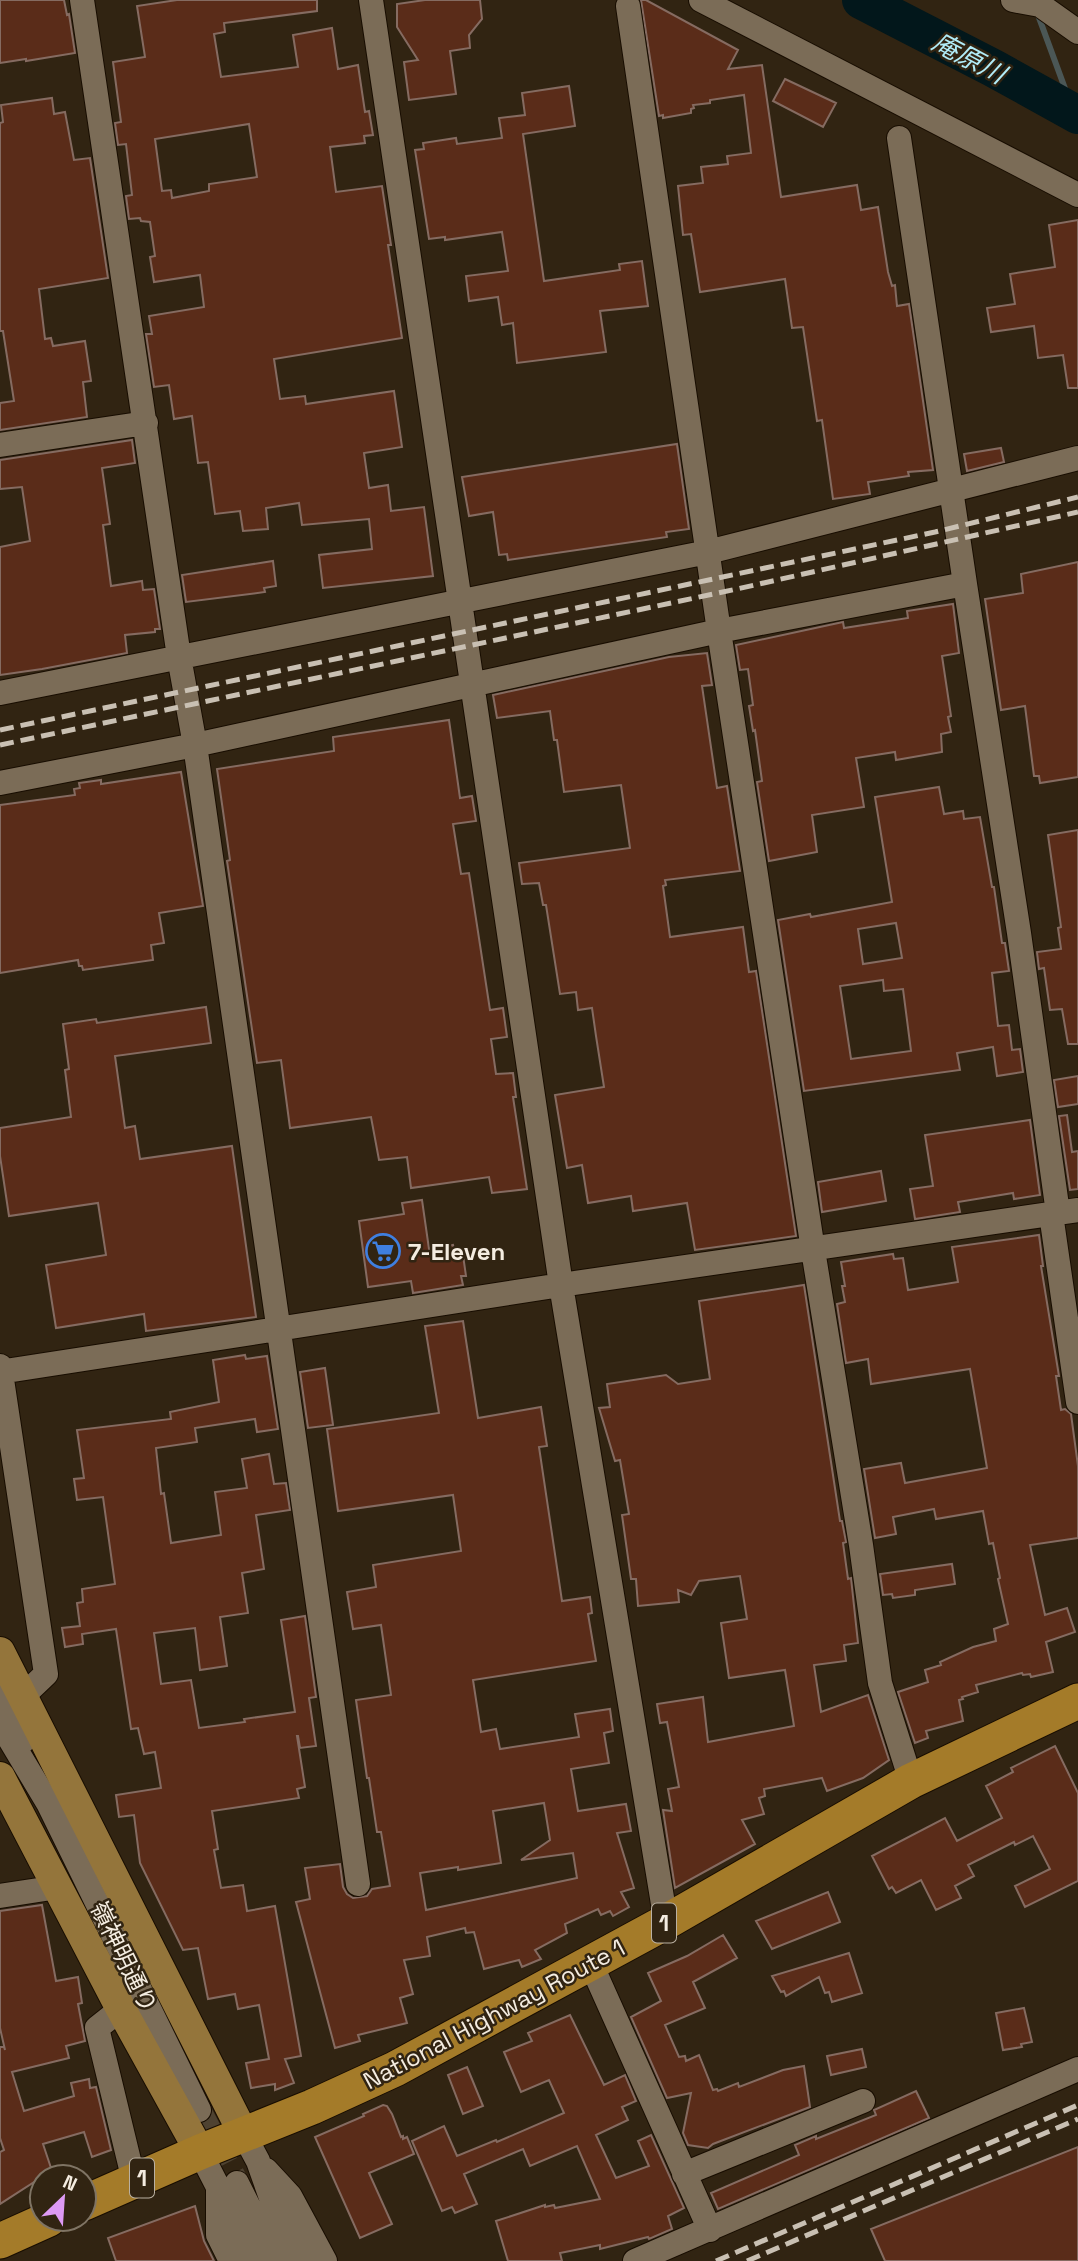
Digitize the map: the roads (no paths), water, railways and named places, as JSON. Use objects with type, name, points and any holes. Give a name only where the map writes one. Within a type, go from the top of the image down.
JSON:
[{"type":"highway","name":"National Highway Route 1","points":[[98,2197],[200,2152],[251,2148],[313,2107],[395,2069],[590,1964],[911,1781],[1078,1700]]},
{"type":"highway","points":[[0,2241],[28,2228]]},
{"type":"main road","points":[[0,1652],[12,1689],[251,2148]]},
{"type":"main road","points":[[0,1777],[121,2009],[200,2152]]},
{"type":"street","points":[[82,0],[179,657],[195,745],[358,1884]]},
{"type":"street","points":[[371,0],[561,1285],[666,1922]]},
{"type":"street","points":[[701,0],[1078,195]]},
{"type":"street","points":[[1013,0],[1041,3],[1078,32]]},
{"type":"street","points":[[628,6],[719,631],[880,1683],[911,1781]]},
{"type":"street","points":[[899,138],[1062,1213],[1078,1402]]},
{"type":"street","points":[[0,444],[146,423]]},
{"type":"street","points":[[0,693],[708,552],[1078,458]]},
{"type":"street","points":[[0,783],[195,745],[719,631],[965,584]]},
{"type":"street","points":[[0,1372],[561,1285],[1062,1213]]},
{"type":"street","points":[[0,1366],[46,1674],[12,1689]]},
{"type":"street","name":"嶺神明通り","points":[[12,1689],[48,1803]]},
{"type":"street","name":"嶺神明通り","points":[[0,1723],[48,1803],[199,2110]]},
{"type":"street","points":[[0,1896],[58,1888]]},
{"type":"street","points":[[590,1964],[710,2230]]},
{"type":"street","points":[[121,2009],[97,2028],[134,2181]]},
{"type":"street","points":[[635,2261],[1078,2069]]},
{"type":"street","points":[[684,2174],[863,2101]]},
{"type":"street","points":[[251,2148],[275,2209],[300,2261]]},
{"type":"street","points":[[251,2148],[290,2196],[325,2261]]},
{"type":"street","points":[[200,2152],[227,2184],[276,2261]]},
{"type":"street","points":[[227,2184],[218,2235],[231,2261]]},
{"type":"street","points":[[227,2184],[256,2261]]},
{"type":"waterway","name":"庵原川","points":[[861,0],[1078,115]]},
{"type":"waterway","points":[[1038,15],[1074,113]]},
{"type":"tunnel","points":[[199,2110],[237,2183]]},
{"type":"railway","points":[[0,730],[935,532],[1078,497]]},
{"type":"railway","points":[[0,745],[737,589],[1078,512]]},
{"type":"railway","points":[[716,2261],[1078,2105]]},
{"type":"railway","points":[[747,2261],[1078,2119]]},
{"type":"place","name":"7-Eleven","points":[[383,1251]]}]
